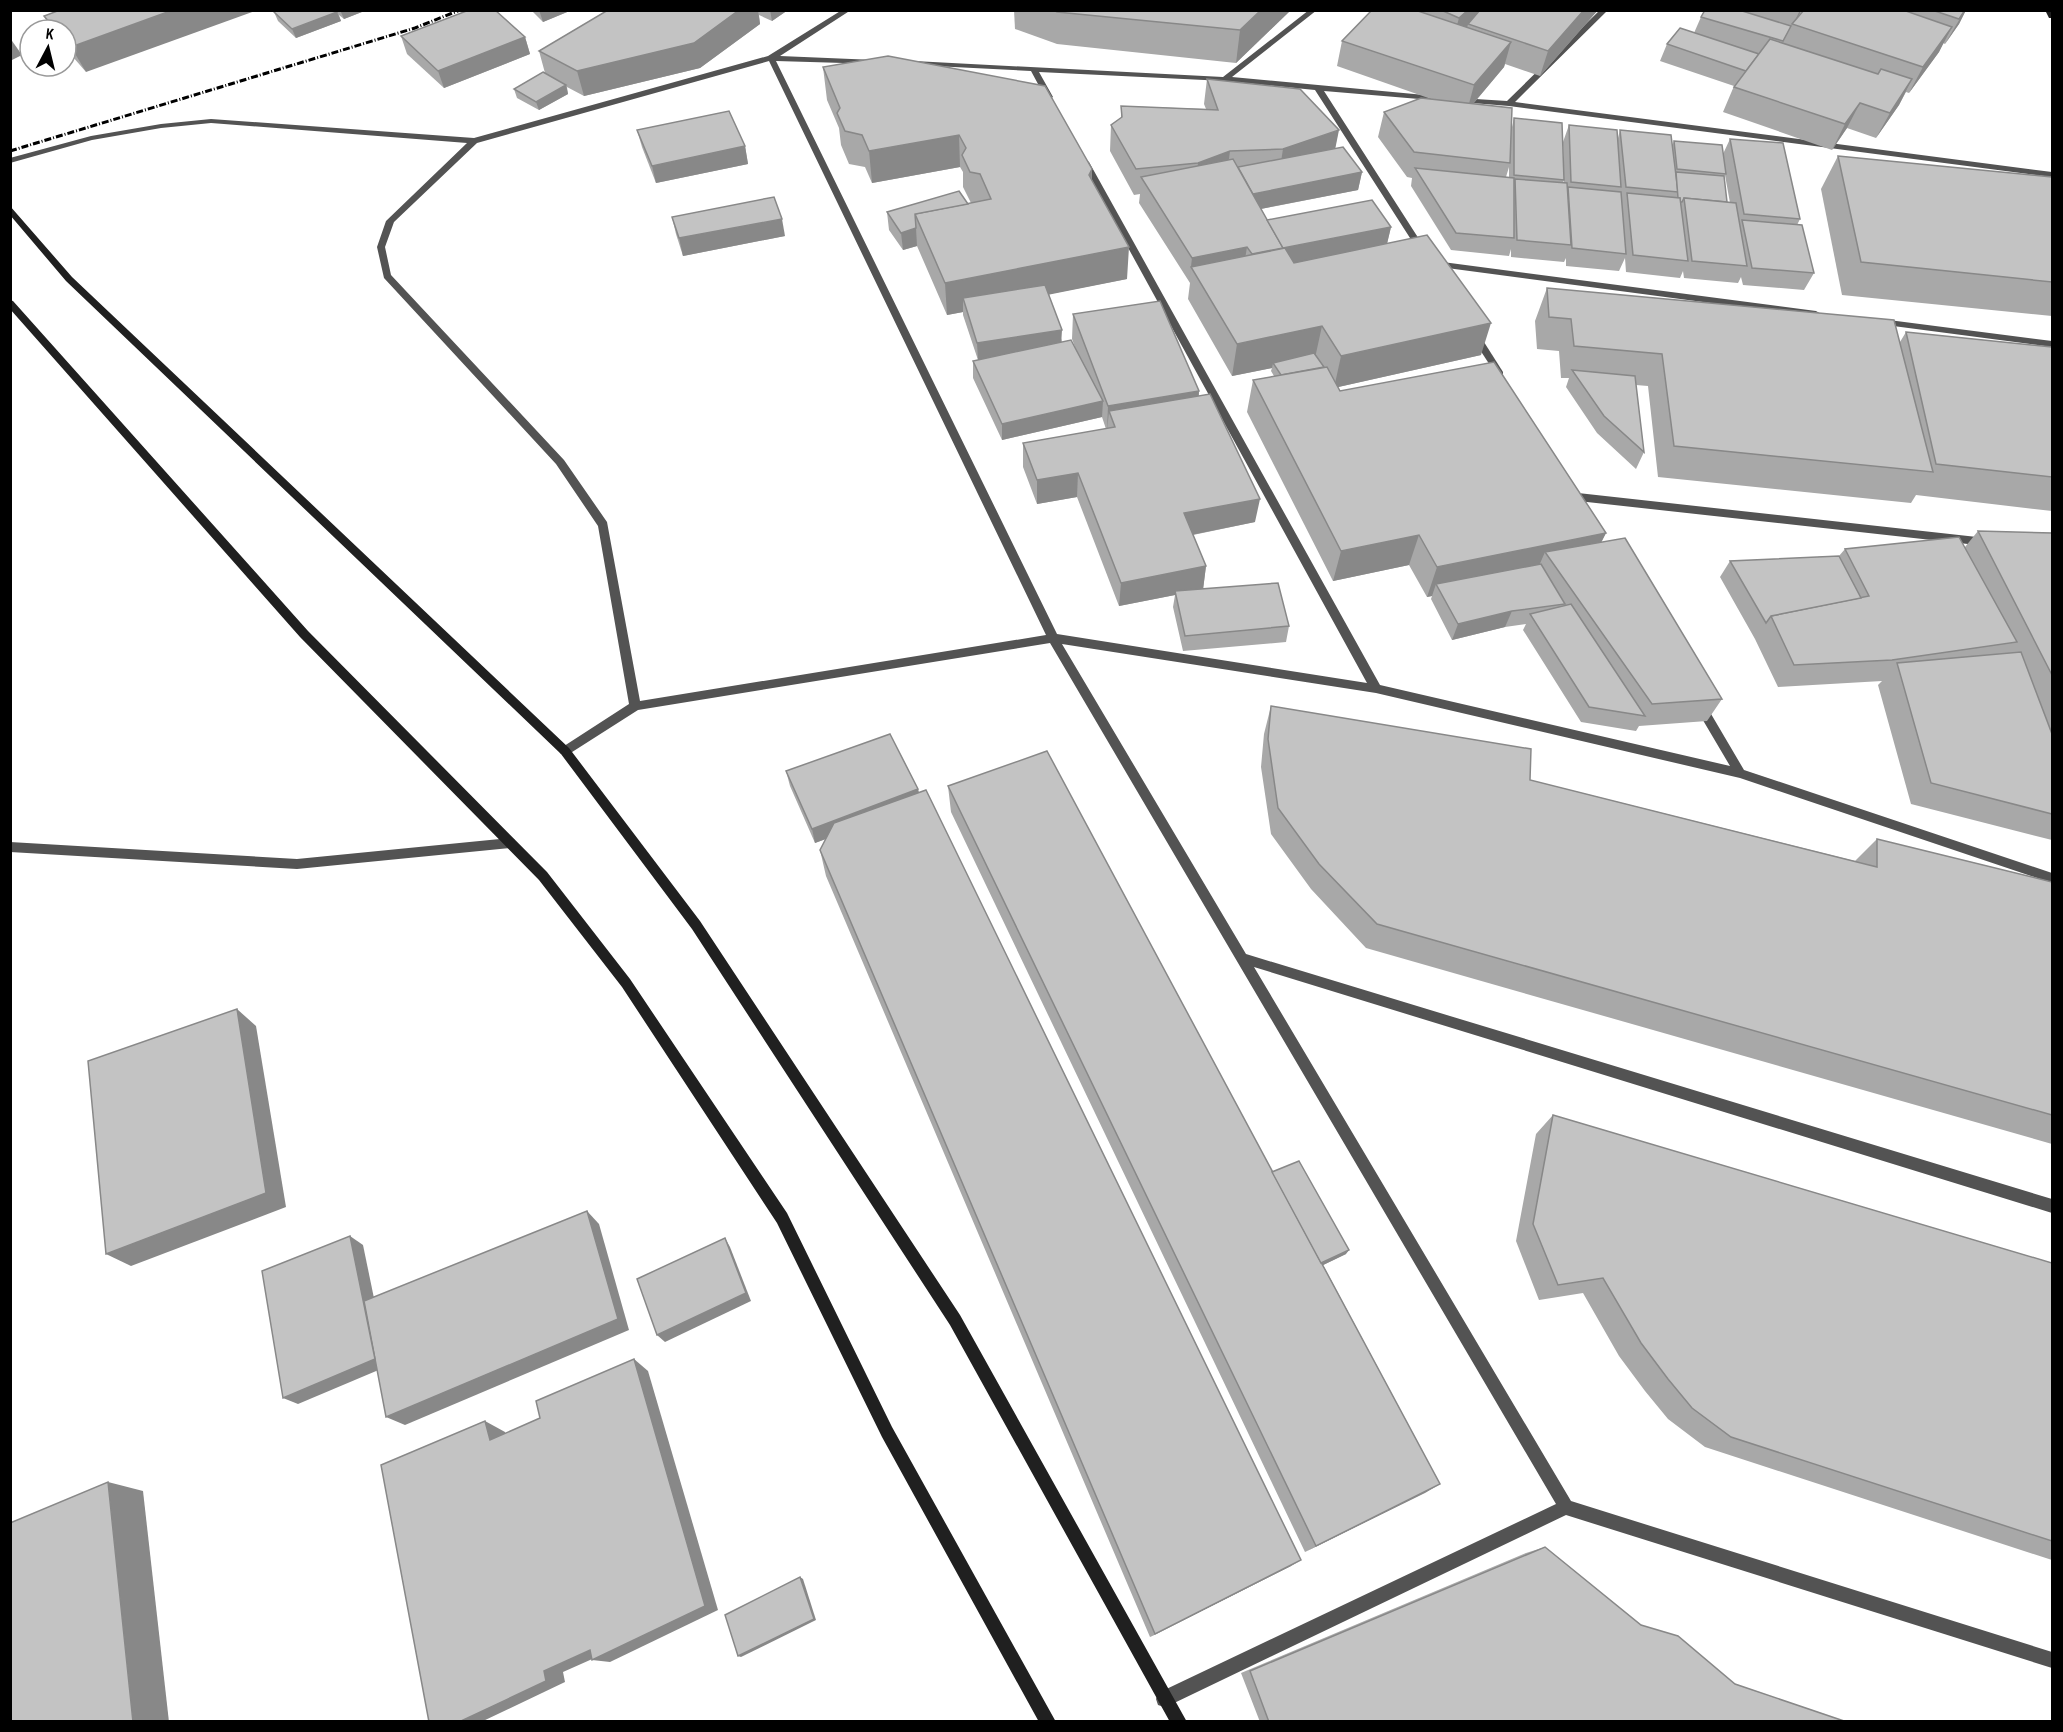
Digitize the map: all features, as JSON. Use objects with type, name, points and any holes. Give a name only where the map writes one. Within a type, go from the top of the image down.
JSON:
[{"type":"main road","points":[[2048,10],[2052,16]]},
{"type":"main road","points":[[10,209],[69,279],[565,751],[696,925],[955,1320],[1164,1699],[1179,1722]]},
{"type":"main road","points":[[10,303],[304,634],[543,876],[626,983],[782,1218],[887,1432],[1048,1722]]},
{"type":"street","points":[[10,161],[91,138],[161,126],[211,122],[474,141],[771,58],[848,10]]},
{"type":"street","points":[[1225,79],[1314,10]]},
{"type":"street","points":[[1509,104],[1605,10]]},
{"type":"street","points":[[771,58],[890,62]]},
{"type":"street","points":[[771,58],[1053,638],[1566,1507],[2052,1660]]},
{"type":"street","points":[[902,63],[1225,79],[1509,104],[2052,175]]},
{"type":"street","points":[[1033,68],[1056,110]]},
{"type":"street","points":[[1318,88],[1437,274]]},
{"type":"street","points":[[474,141],[390,221],[381,247],[387,276],[560,462],[603,525],[635,706]]},
{"type":"street","points":[[1079,151],[1376,689]]},
{"type":"street","points":[[1430,264],[1829,315]]},
{"type":"street","points":[[1876,321],[2052,344]]},
{"type":"street","points":[[1469,325],[1507,386]]},
{"type":"street","points":[[1572,487],[1584,507]]},
{"type":"street","points":[[1578,497],[1993,543]]},
{"type":"street","points":[[565,751],[635,706],[1053,638],[1376,689],[1740,773],[2052,878]]},
{"type":"street","points":[[1692,691],[1740,773]]},
{"type":"street","points":[[10,847],[297,864],[510,843]]},
{"type":"street","points":[[1242,958],[2052,1206]]},
{"type":"street","points":[[1164,1699],[1566,1507]]},
{"type":"building","points":[[60,10],[173,10],[78,44],[78,18],[46,18],[44,16]]},
{"type":"building","points":[[278,10],[336,10],[337,12],[292,29],[274,12]]},
{"type":"building","points":[[469,10],[495,10],[525,37],[438,71],[401,36]]},
{"type":"building","points":[[608,10],[739,10],[694,43],[577,71],[539,51]]},
{"type":"building","points":[[1054,10],[1261,10],[1240,30]]},
{"type":"building","points":[[1372,10],[1415,10],[1511,42],[1474,85],[1342,41]]},
{"type":"building","points":[[1441,10],[1468,10],[1459,18]]},
{"type":"building","points":[[1480,10],[1584,10],[1548,51],[1468,24]]},
{"type":"building","points":[[1705,10],[1739,10],[1791,26],[1783,41],[1701,17]]},
{"type":"building","points":[[1804,10],[1903,10],[1952,27],[1923,67],[1792,24]]},
{"type":"building","points":[[1932,10],[1965,10],[1959,19]]},
{"type":"building","points":[[1680,28],[1759,54],[1746,71],[1667,44]]},
{"type":"building","points":[[1770,39],[1878,74],[1881,69],[1912,79],[1890,113],[1860,103],[1845,124],[1734,87]]},
{"type":"building","points":[[888,56],[1045,86],[1092,169],[1089,175],[1129,247],[945,283],[915,214],[991,199],[980,174],[970,172],[962,155],[966,148],[959,135],[869,151],[862,135],[845,131],[837,113],[840,108],[823,67]]},
{"type":"building","points":[[543,72],[566,85],[536,102],[514,89]]},
{"type":"building","points":[[1207,79],[1300,89],[1339,130],[1283,149],[1230,151],[1198,163],[1136,169],[1111,125],[1122,117],[1121,106],[1218,110]]},
{"type":"building","points":[[1421,98],[1512,108],[1510,163],[1414,152],[1384,112]]},
{"type":"building","points":[[729,111],[745,146],[652,166],[637,130]]},
{"type":"building","points":[[1514,118],[1562,123],[1564,180],[1514,175]]},
{"type":"building","points":[[1569,125],[1617,130],[1621,187],[1571,182]]},
{"type":"building","points":[[1620,130],[1671,135],[1678,192],[1626,187]]},
{"type":"building","points":[[1730,139],[1783,143],[1800,219],[1744,214]]},
{"type":"building","points":[[1674,141],[1722,145],[1726,174],[1677,169]]},
{"type":"building","points":[[1343,147],[1362,172],[1253,194],[1238,167]]},
{"type":"building","points":[[1838,156],[2052,177],[2052,282],[1861,262]]},
{"type":"building","points":[[1233,159],[1283,248],[1252,254],[1247,247],[1192,258],[1141,177]]},
{"type":"building","points":[[1415,168],[1514,178],[1514,238],[1456,233]]},
{"type":"building","points":[[1676,172],[1724,176],[1727,202],[1684,198],[1680,202]]},
{"type":"building","points":[[1515,179],[1567,183],[1571,245],[1517,240]]},
{"type":"building","points":[[1568,187],[1621,192],[1626,254],[1572,248]]},
{"type":"building","points":[[959,191],[968,204],[915,214],[916,228],[901,233],[887,212]]},
{"type":"building","points":[[1627,193],[1680,198],[1688,261],[1633,255]]},
{"type":"building","points":[[774,197],[782,219],[679,238],[672,217]]},
{"type":"building","points":[[1684,198],[1736,203],[1747,266],[1692,261]]},
{"type":"building","points":[[1372,200],[1391,227],[1283,248],[1267,220]]},
{"type":"building","points":[[1742,220],[1802,225],[1814,273],[1752,268]]},
{"type":"building","points":[[1427,235],[1491,323],[1341,356],[1322,326],[1237,344],[1191,267],[1285,248],[1294,263]]},
{"type":"building","points":[[1045,285],[1062,330],[977,343],[963,298]]},
{"type":"building","points":[[1547,288],[1894,320],[1933,472],[1674,446],[1662,354],[1574,346],[1571,319],[1549,317]]},
{"type":"building","points":[[1160,301],[1199,391],[1108,406],[1073,314]]},
{"type":"building","points":[[1906,332],[2052,347],[2052,477],[1936,464]]},
{"type":"building","points":[[1071,340],[1103,401],[1002,424],[973,361]]},
{"type":"building","points":[[1314,353],[1324,367],[1281,375],[1273,363]]},
{"type":"building","points":[[1494,362],[1606,533],[1437,567],[1419,535],[1341,551],[1253,380],[1327,367],[1340,391]]},
{"type":"building","points":[[1572,370],[1635,376],[1644,452],[1604,416]]},
{"type":"building","points":[[1210,394],[1260,499],[1184,513],[1206,566],[1121,583],[1078,473],[1037,480],[1023,443],[1115,427],[1109,411]]},
{"type":"building","points":[[1978,531],[2052,533],[2052,675]]},
{"type":"building","points":[[1959,537],[2017,642],[1892,660],[1794,665],[1771,616],[1869,596],[1845,549]]},
{"type":"building","points":[[1625,538],[1722,699],[1652,704],[1545,552]]},
{"type":"building","points":[[1839,556],[1861,598],[1771,616],[1766,623],[1730,561]]},
{"type":"building","points":[[1541,564],[1565,604],[1512,611],[1458,624],[1436,584]]},
{"type":"building","points":[[1278,583],[1289,626],[1185,636],[1175,591]]},
{"type":"building","points":[[1571,604],[1645,716],[1589,707],[1530,614]]},
{"type":"building","points":[[2021,652],[2052,734],[2052,814],[1931,783],[1897,663]]},
{"type":"building","points":[[1271,706],[1531,749],[1530,780],[1877,867],[1877,839],[2052,882],[2052,1115],[1377,924],[1319,864],[1278,808],[1268,739]]},
{"type":"building","points":[[890,734],[918,789],[812,829],[786,771]]},
{"type":"building","points":[[1047,751],[1440,1484],[1316,1546],[948,786]]},
{"type":"building","points":[[926,790],[1301,1560],[1155,1634],[820,850],[834,823]]},
{"type":"building","points":[[237,1009],[266,1193],[106,1254],[88,1061]]},
{"type":"building","points":[[1553,1115],[2052,1263],[2052,1541],[1731,1437],[1692,1408],[1641,1343],[1603,1278],[1558,1285],[1533,1224]]},
{"type":"building","points":[[1299,1161],[1349,1250],[1321,1263],[1272,1172]]},
{"type":"building","points":[[587,1211],[618,1319],[386,1417],[364,1301]]},
{"type":"building","points":[[350,1236],[375,1359],[283,1398],[262,1271]]},
{"type":"building","points":[[725,1238],[746,1293],[657,1335],[637,1279]]},
{"type":"building","points":[[634,1359],[705,1606],[592,1660],[590,1650],[544,1671],[546,1681],[459,1722],[429,1722],[381,1465],[485,1421],[490,1440],[540,1418],[536,1401]]},
{"type":"building","points":[[108,1482],[133,1722],[10,1722],[10,1523]]},
{"type":"building","points":[[1545,1547],[1641,1625],[1678,1636],[1735,1684],[1847,1722],[1269,1722],[1250,1671]]},
{"type":"building","points":[[800,1577],[814,1619],[738,1656],[725,1615]]},
{"type":"railway","points":[[10,151],[415,28],[460,10]]}]
